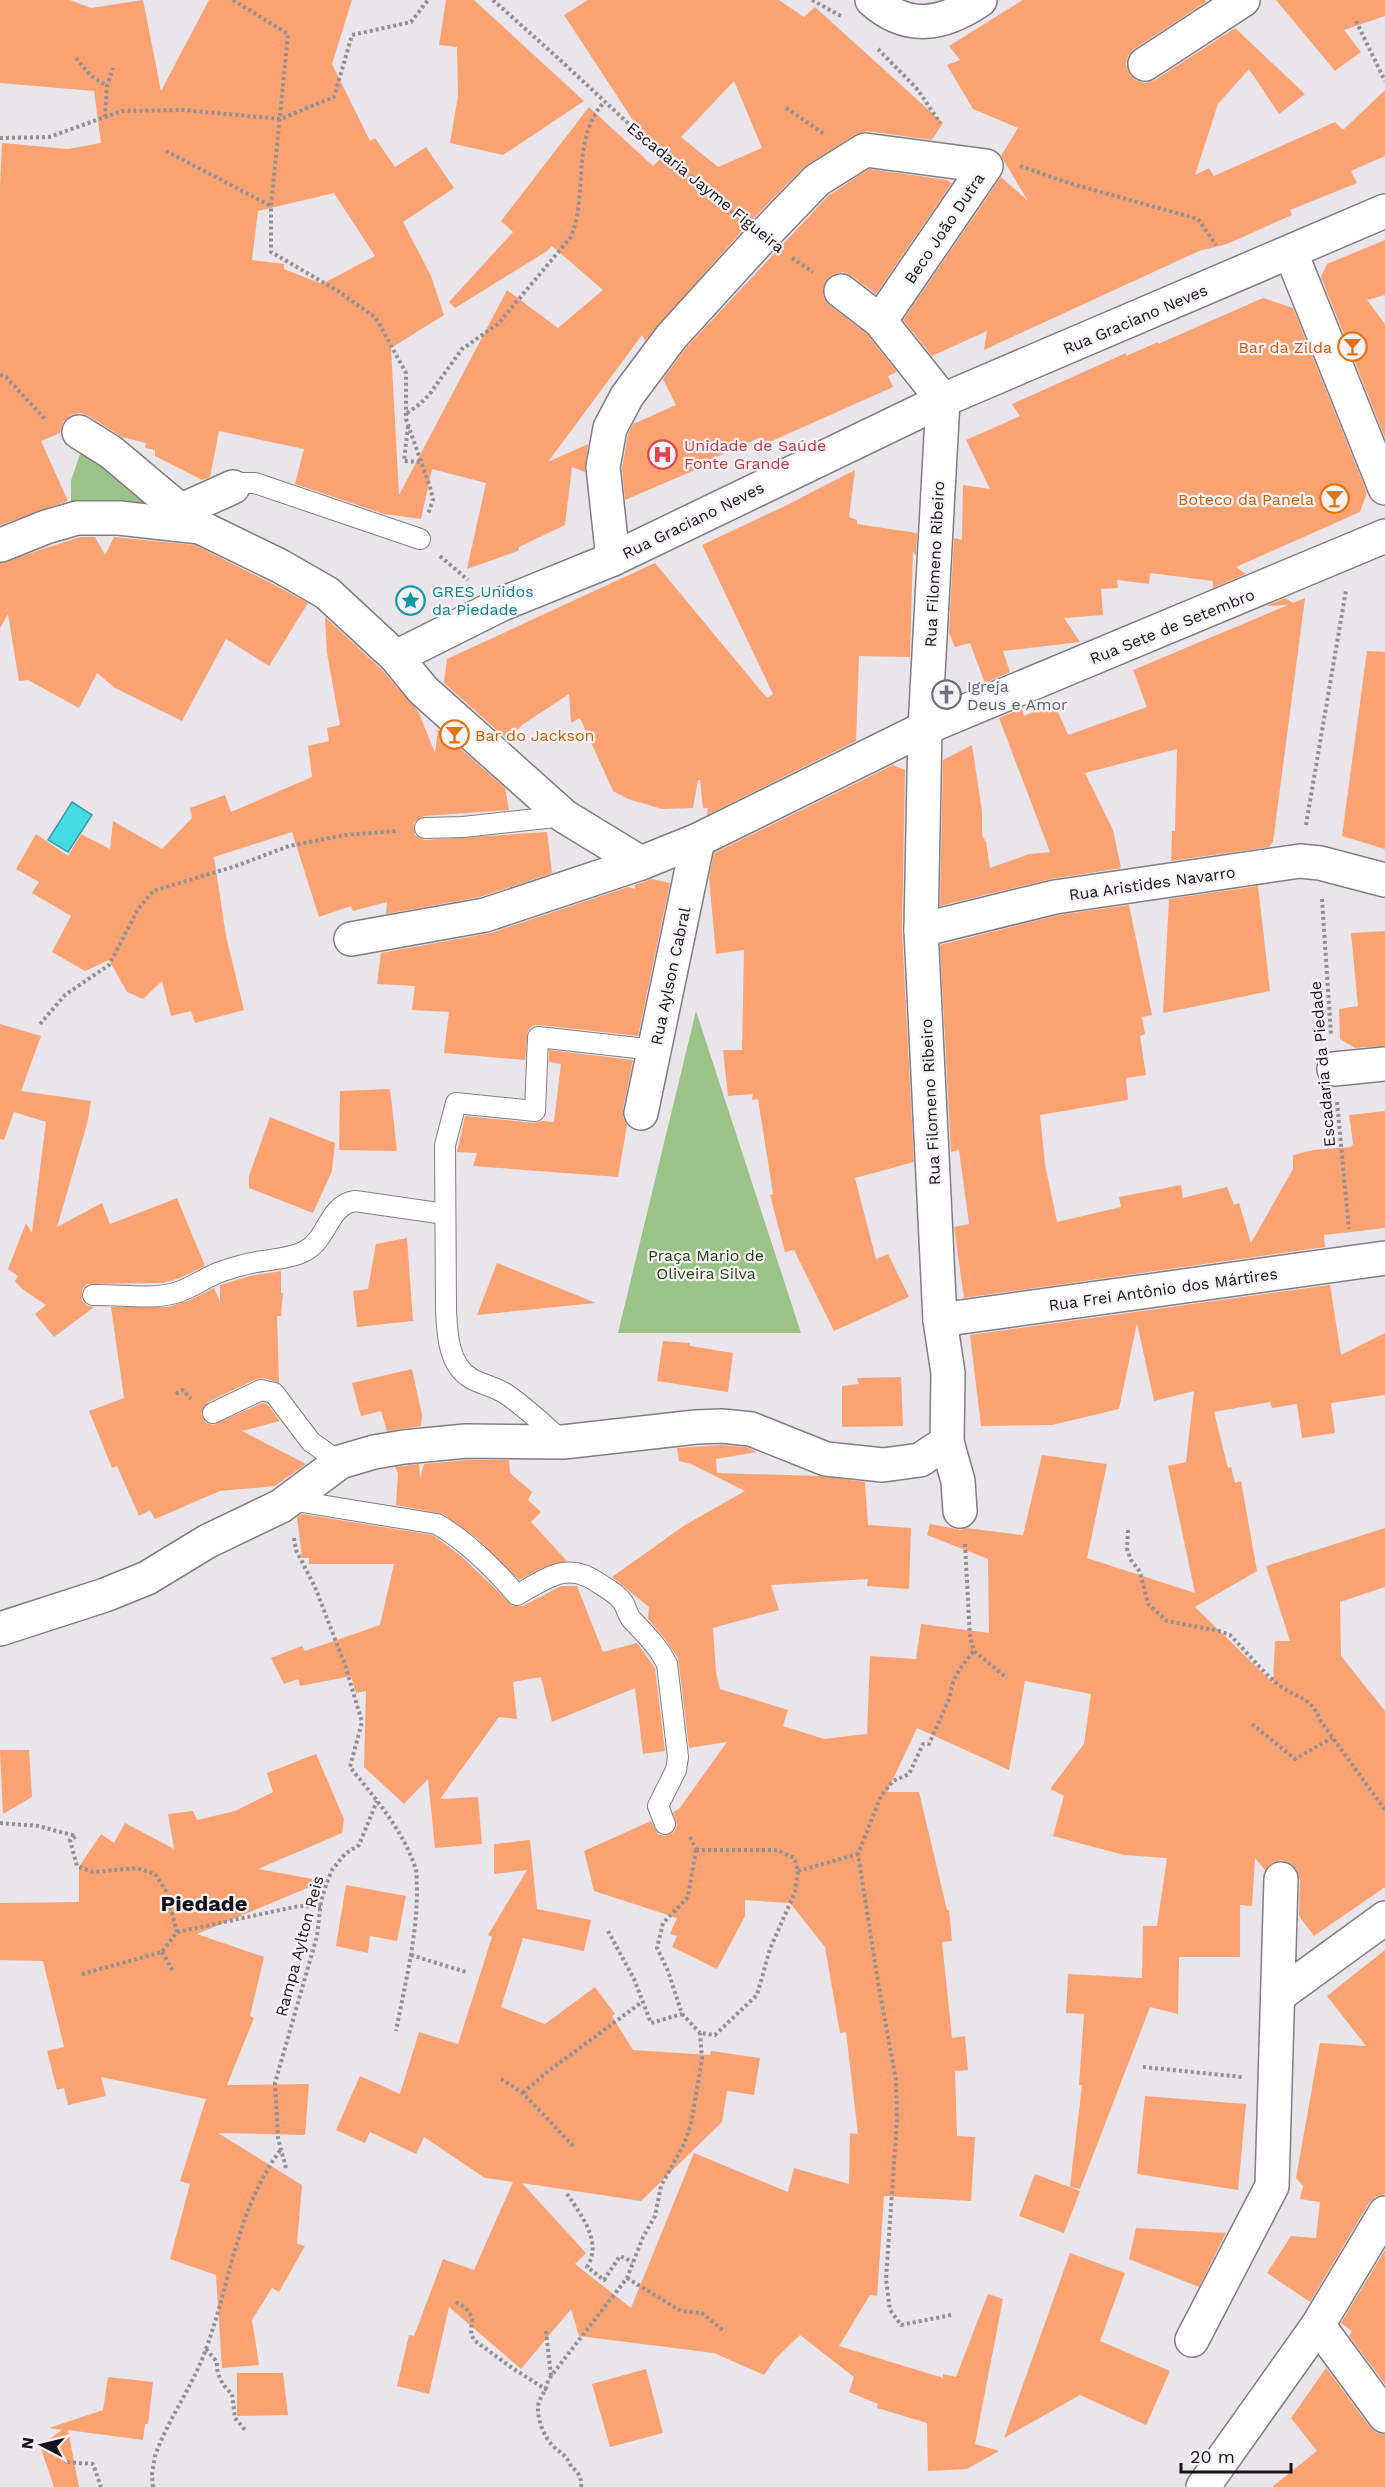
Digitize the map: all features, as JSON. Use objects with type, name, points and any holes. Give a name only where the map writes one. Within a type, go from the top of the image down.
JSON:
[{"type":"street","points":[[859,10],[885,12],[922,23],[960,13],[980,0]]},
{"type":"street","points":[[1145,64],[1243,0]]},
{"type":"street","name":"Beco João Dutra","points":[[762,237],[817,180],[865,150],[986,166],[880,321]]},
{"type":"street","name":"Rua Graciano Neves","points":[[396,657],[502,604],[613,559],[943,400],[1292,253],[1385,211]]},
{"type":"street","points":[[613,559],[603,467],[610,428],[627,396],[671,337],[762,237]]},
{"type":"street","points":[[1292,253],[1385,488]]},
{"type":"street","points":[[841,291],[880,321],[943,400]]},
{"type":"street","name":"Rua Filomeno Ribeiro","points":[[943,400],[925,728],[921,930],[940,1320],[948,1373],[947,1442],[958,1481],[960,1511]]},
{"type":"street","points":[[66,429],[111,452],[191,518],[327,593],[396,657],[423,690],[564,816],[641,863]]},
{"type":"street","points":[[1,545],[46,527],[77,518],[191,518],[233,487]]},
{"type":"street","name":"Rua Sete de Setembro","points":[[925,728],[1385,536]]},
{"type":"street","points":[[351,939],[485,915],[641,863],[698,840],[925,728]]},
{"type":"street","name":"Rua Aylson Cabral","points":[[641,1113],[698,840]]},
{"type":"street","name":"Rua Aristides Navarro","points":[[921,930],[1055,897],[1310,862],[1385,880]]},
{"type":"street","points":[[1334,1069],[1385,1064]]},
{"type":"street","name":"Rua Frei Antônio dos Mártires","points":[[940,1320],[1385,1258]]},
{"type":"street","points":[[0,1629],[105,1595],[147,1578],[200,1546],[286,1503],[340,1462],[404,1447],[492,1440],[563,1442],[722,1426],[751,1429],[826,1459],[883,1465],[920,1460],[947,1442]]},
{"type":"street","points":[[1192,2340],[1272,2187],[1281,1879]]},
{"type":"street","points":[[1278,1996],[1385,1918]]},
{"type":"street","points":[[1203,2487],[1318,2325],[1385,2213]]},
{"type":"street","points":[[1318,2325],[1385,2416]]},
{"type":"lane","points":[[233,487],[242,483],[255,483],[420,539]]},
{"type":"lane","points":[[425,828],[463,827],[564,816]]},
{"type":"lane","points":[[563,1442],[525,1407],[503,1392],[472,1380],[462,1372],[453,1359],[447,1332],[446,1309],[445,1145],[456,1103],[535,1111],[538,1037],[655,1050]]},
{"type":"lane","points":[[93,1295],[173,1294],[186,1290],[214,1275],[241,1266],[294,1256],[317,1242],[344,1203],[355,1201],[445,1214]]},
{"type":"lane","points":[[213,1413],[261,1390],[267,1390],[274,1393],[311,1442],[340,1462]]},
{"type":"lane","points":[[286,1503],[437,1524],[451,1532],[496,1572],[517,1595],[554,1574],[571,1571],[590,1576],[615,1594],[622,1601],[633,1622],[660,1650],[667,1664],[678,1757],[676,1770],[658,1806],[665,1824]]},
{"type":"path","points":[[233,0],[288,34],[271,206],[271,252],[338,291],[376,318],[406,373],[408,426],[433,500],[420,539],[466,579],[502,604]]},
{"type":"path","points":[[0,138],[49,137],[122,111],[184,110],[280,119],[334,97],[352,35],[411,22],[428,0]]},
{"type":"path","name":"Escadaria Jayme Figueira","points":[[493,0],[604,102],[762,237],[841,291]]},
{"type":"path","points":[[812,0],[859,10]]},
{"type":"path","points":[[1356,21],[1385,81]]},
{"type":"path","points":[[870,42],[918,90],[954,142],[962,163]]},
{"type":"path","points":[[76,58],[91,76],[107,86]]},
{"type":"path","points":[[105,117],[107,86],[113,68]]},
{"type":"path","points":[[406,413],[429,395],[462,349],[498,324],[571,237],[577,224],[582,146],[593,114],[604,102]]},
{"type":"path","points":[[166,151],[271,206]]},
{"type":"path","points":[[1069,183],[1198,219],[1215,241],[1232,278]]},
{"type":"path","points":[[0,375],[6,376],[66,429]]},
{"type":"path","points":[[408,426],[404,461],[422,462]]},
{"type":"path","name":"Escadaria da Piedade","points":[[1353,551],[1310,862],[1353,1263]]},
{"type":"path","points":[[40,1024],[65,995],[109,966],[138,909],[153,891],[236,866],[289,846],[345,835],[425,828]]},
{"type":"path","points":[[286,1503],[296,1550],[315,1587],[345,1665],[362,1722],[350,1767],[378,1801],[398,1832],[416,1868],[416,1918],[396,2031]]},
{"type":"path","points":[[960,1511],[968,1580],[970,1637],[974,1652],[1007,1678]]},
{"type":"path","points":[[1128,1530],[1127,1549],[1131,1560],[1140,1572],[1148,1604],[1167,1622],[1230,1635],[1278,1685],[1305,1698],[1315,1708],[1332,1738],[1385,1810]]},
{"type":"path","points":[[951,2315],[901,2325],[890,2310],[888,2301],[887,2241],[897,2120],[896,2080],[858,1854],[881,1796],[893,1782],[909,1774],[923,1744],[929,1744],[950,1698],[959,1669],[974,1652]]},
{"type":"path","points":[[1252,1724],[1295,1759],[1332,1738]]},
{"type":"path","name":"Rampa Aylton Reis","points":[[286,2168],[278,2138],[275,2083],[317,1936],[321,1901],[332,1870],[345,1854],[359,1845],[378,1801]]},
{"type":"path","points":[[0,1823],[38,1826],[76,1836],[70,1840],[77,1866],[93,1872],[137,1868],[155,1874],[166,1891],[177,1932]]},
{"type":"path","points":[[696,1850],[777,1850],[794,1858],[798,1871],[795,1892],[770,1949],[757,1995],[715,2035],[700,2033],[682,2014],[668,1971],[657,1948],[663,1923],[688,1898],[696,1850]]},
{"type":"path","points":[[798,1871],[858,1854]]},
{"type":"path","points":[[82,1974],[162,1952],[177,1932],[298,1906],[321,1907]]},
{"type":"path","points":[[608,1931],[634,1979],[651,2023],[682,2014]]},
{"type":"path","points":[[162,1952],[173,1971]]},
{"type":"path","points":[[411,1954],[466,1972]]},
{"type":"path","points":[[523,2093],[546,2073],[642,2002]]},
{"type":"path","points":[[581,2487],[582,2482],[576,2470],[548,2440],[541,2425],[538,2405],[547,2390],[551,2376],[627,2278],[655,2216],[661,2186],[684,2144],[691,2124],[702,2059],[700,2033]]},
{"type":"path","points":[[1143,2067],[1275,2080]]},
{"type":"path","points":[[501,2079],[523,2093],[574,2147]]},
{"type":"path","points":[[153,2487],[152,2474],[159,2442],[183,2401],[206,2349],[246,2210],[263,2173],[281,2148]]},
{"type":"path","points":[[567,2194],[590,2228],[593,2258],[587,2267],[604,2280],[620,2256],[633,2262]]},
{"type":"path","points":[[627,2278],[681,2311],[702,2313],[724,2332]]},
{"type":"path","points":[[456,2302],[466,2308],[472,2316],[471,2334],[474,2340],[547,2390]]},
{"type":"path","points":[[546,2331],[551,2376]]},
{"type":"path","points":[[206,2349],[218,2362],[217,2370],[224,2387],[232,2394],[235,2418],[246,2431]]},
{"type":"path","points":[[67,2462],[93,2464],[101,2487]]},
{"type":"green space","points":[[83,445],[165,518],[71,507],[71,481]]},
{"type":"green space","name":"Praça Mario de Oliveira Silva","points":[[696,1011],[801,1333],[618,1333]]},
{"type":"water","points":[[72,802],[92,815],[68,852],[48,840]]},
{"type":"building","points":[[0,0],[70,0],[91,8],[143,0],[161,91],[209,0],[352,0],[332,64],[370,141],[375,138],[395,167],[426,147],[454,188],[403,222],[431,276],[444,315],[391,348],[399,495],[507,290],[558,328],[603,290],[552,246],[455,308],[449,302],[513,232],[501,221],[589,107],[653,166],[659,160],[564,15],[588,0],[779,0],[804,17],[815,7],[943,123],[932,140],[867,131],[856,134],[804,167],[748,224],[645,341],[642,335],[548,462],[588,444],[585,472],[572,467],[565,525],[519,547],[518,551],[467,569],[486,483],[432,469],[421,519],[384,514],[295,484],[304,449],[219,431],[210,477],[202,480],[155,456],[155,450],[145,448],[146,443],[122,437],[89,416],[80,413],[71,415],[63,422],[60,433],[41,441],[68,501],[0,525],[2,143],[68,149],[101,143],[94,91],[0,83]],"holes":[[[734,81],[762,148],[718,167],[681,137]],[[334,193],[375,256],[322,284],[284,269],[284,264],[252,260],[258,211]]]},
{"type":"building","points":[[446,0],[474,0],[584,101],[503,155],[450,143],[458,96],[457,47],[439,45]]},
{"type":"building","points":[[1023,0],[1205,0],[1206,2],[1134,49],[1128,56],[1126,64],[1130,75],[1145,83],[1155,80],[1235,28],[1305,94],[1279,114],[1249,69],[1218,104],[1195,175],[1209,168],[1214,176],[1335,122],[1343,130],[1385,90],[1385,156],[1351,171],[1357,183],[1290,210],[1292,215],[1227,244],[1199,251],[984,350],[987,331],[932,356],[903,320],[1001,177],[1028,201],[1001,156],[1018,128],[973,109],[947,65],[960,60],[949,46]]},
{"type":"building","points":[[1276,0],[1385,0],[1385,16],[1344,30],[1361,52],[1335,71]]},
{"type":"building","points":[[869,169],[947,180],[952,183],[876,294],[843,272],[827,279],[823,288],[824,298],[829,305],[867,334],[897,372],[888,376],[893,387],[763,445],[759,438],[700,464],[702,467],[625,500],[622,468],[628,434],[633,424],[676,405],[663,379],[685,349],[829,195]]},
{"type":"building","points":[[1385,240],[1385,295],[1367,300],[1385,324],[1385,438],[1321,277],[1327,264]]},
{"type":"building","points":[[1263,298],[1293,308],[1367,493],[1360,512],[1236,567],[1246,574],[1213,588],[1213,581],[1150,573],[1149,584],[1117,580],[1118,588],[1101,589],[1103,615],[1064,618],[1080,642],[1003,651],[1010,672],[985,683],[970,643],[955,647],[949,633],[954,538],[962,540],[963,485],[990,489],[966,440],[1020,416],[1012,404],[1126,353],[1126,356],[1158,342],[1158,344]]},
{"type":"building","points":[[855,470],[849,517],[857,520],[857,524],[917,533],[916,556],[913,551],[910,657],[859,656],[856,741],[707,815],[708,808],[703,808],[700,780],[698,780],[693,808],[662,809],[628,799],[613,791],[580,718],[571,723],[569,694],[522,725],[508,740],[444,683],[447,659],[655,563],[767,698],[773,694],[702,545]]},
{"type":"building","points":[[80,537],[95,537],[105,555],[114,537],[195,545],[308,603],[269,666],[226,639],[182,721],[115,688],[97,673],[79,708],[28,680],[19,681],[8,614],[0,628],[0,563]]},
{"type":"building","points":[[1285,598],[1293,603],[1305,598],[1273,842],[1269,847],[1171,861],[1172,831],[1175,831],[1177,749],[1085,773],[1113,830],[1121,868],[1051,879],[940,906],[943,760],[972,745],[982,811],[982,835],[986,842],[990,868],[1029,854],[1050,852],[999,718],[1022,708],[1024,716],[1054,703],[1068,735],[1147,707],[1133,670],[1288,605],[1266,606]]},
{"type":"building","points":[[325,617],[382,670],[418,711],[435,753],[438,729],[505,788],[509,810],[424,816],[414,823],[415,835],[425,840],[547,832],[552,873],[480,897],[386,914],[387,902],[353,911],[351,906],[319,917],[292,832],[214,857],[226,936],[244,1010],[195,1023],[191,1011],[171,1016],[162,981],[143,999],[127,992],[109,960],[85,971],[52,952],[71,916],[32,893],[39,882],[16,869],[36,834],[68,856],[81,834],[110,849],[113,821],[162,849],[192,818],[190,808],[225,795],[231,812],[312,777],[308,746],[329,741],[327,728],[340,725],[327,653]]},
{"type":"building","points":[[1367,651],[1385,652],[1385,849],[1342,836]]},
{"type":"building","points":[[893,765],[905,770],[902,931],[914,1162],[855,1178],[876,1259],[888,1254],[909,1297],[834,1331],[794,1250],[785,1252],[770,1195],[773,1194],[758,1099],[752,1100],[753,1094],[728,1096],[723,1050],[742,1050],[744,950],[716,954],[709,878],[714,853]]},
{"type":"building","points":[[651,879],[670,883],[638,1036],[539,1025],[532,1026],[528,1031],[525,1060],[444,1053],[449,1012],[412,1010],[415,986],[377,984],[381,953],[491,933],[628,887],[635,889],[635,885]]},
{"type":"building","points":[[1258,886],[1270,991],[1163,1013],[1169,899]]},
{"type":"building","points":[[1129,905],[1152,1015],[1142,1017],[1145,1034],[1140,1036],[1146,1075],[1126,1078],[1128,1100],[1040,1115],[1045,1164],[1057,1222],[1121,1207],[1119,1197],[1181,1185],[1183,1198],[1227,1187],[1234,1205],[1239,1203],[1251,1243],[1293,1169],[1293,1155],[1313,1150],[1351,1147],[1353,1144],[1349,1115],[1385,1111],[1385,1228],[1324,1235],[1325,1247],[964,1298],[954,1227],[969,1224],[959,1150],[951,1152],[940,945],[1059,915]]},
{"type":"building","points":[[1385,931],[1385,1046],[1355,1048],[1340,1039],[1339,1009],[1358,1006],[1351,933]]},
{"type":"building","points":[[0,1024],[41,1036],[21,1091],[91,1101],[87,1124],[57,1227],[102,1203],[110,1224],[177,1198],[205,1266],[163,1283],[87,1284],[82,1290],[82,1301],[94,1307],[54,1337],[35,1314],[46,1305],[22,1289],[15,1281],[18,1276],[8,1269],[26,1223],[32,1233],[46,1122],[14,1112],[4,1140],[0,1139]]},
{"type":"building","points":[[549,1050],[633,1060],[623,1109],[623,1118],[627,1125],[618,1177],[473,1166],[477,1153],[457,1152],[465,1116],[534,1123],[554,1122],[561,1064],[549,1062]]},
{"type":"building","points":[[390,1089],[397,1151],[339,1150],[340,1091]]},
{"type":"building","points":[[270,1117],[335,1143],[332,1171],[313,1213],[249,1188],[249,1176]]},
{"type":"building","points":[[407,1238],[413,1321],[357,1327],[353,1291],[368,1289],[376,1244]]},
{"type":"building","points":[[497,1263],[596,1303],[477,1315]]},
{"type":"building","points":[[281,1271],[281,1293],[283,1293],[281,1316],[277,1316],[279,1383],[264,1378],[256,1379],[208,1402],[201,1413],[206,1423],[213,1425],[262,1403],[267,1404],[280,1421],[242,1431],[306,1464],[275,1486],[220,1491],[155,1519],[150,1510],[139,1516],[117,1466],[112,1468],[89,1411],[124,1398],[111,1307],[168,1307],[190,1300],[214,1288],[220,1302],[220,1285],[250,1276]]},
{"type":"building","points":[[1330,1285],[1341,1355],[1385,1333],[1385,1395],[1331,1403],[1335,1433],[1302,1438],[1297,1404],[1272,1408],[1270,1402],[1214,1412],[1228,1468],[1231,1467],[1235,1483],[1241,1481],[1257,1571],[1195,1607],[1273,1683],[1275,1641],[1290,1641],[1266,1566],[1385,1528],[1385,1587],[1340,1602],[1341,1656],[1385,1711],[1385,1887],[1314,1936],[1299,1916],[1300,1880],[1297,1870],[1290,1863],[1281,1860],[1272,1863],[1265,1870],[1255,1858],[1252,1906],[1240,1905],[1240,1957],[1179,1957],[1178,2014],[1150,2007],[1080,2189],[1070,2187],[1082,2085],[1079,2085],[1084,2014],[1066,2013],[1068,1974],[1142,1978],[1143,1926],[1157,1926],[1167,1858],[1124,1855],[1053,1836],[1064,1796],[1050,1789],[1084,1744],[1091,1694],[1025,1681],[1009,1770],[917,1728],[887,1792],[919,1792],[947,1910],[949,1910],[952,1941],[942,1942],[952,2038],[965,2036],[968,2070],[955,2071],[957,2136],[975,2137],[971,2201],[884,2196],[877,2296],[870,2295],[839,2346],[943,2378],[943,2374],[956,2377],[988,2294],[1003,2299],[975,2444],[999,2451],[967,2469],[928,2471],[927,2423],[877,2408],[878,2404],[849,2392],[854,2377],[800,2335],[776,2358],[764,2375],[714,2353],[579,2336],[571,2309],[521,2369],[449,2307],[429,2394],[397,2386],[409,2335],[414,2336],[443,2259],[474,2270],[513,2182],[485,2178],[424,2137],[416,2154],[370,2132],[365,2143],[336,2130],[360,2076],[400,2094],[419,2032],[458,2044],[492,1937],[488,1935],[527,1870],[494,1874],[494,1844],[530,1840],[537,1909],[591,1920],[584,1951],[523,1938],[501,2007],[545,2024],[595,1987],[615,2014],[612,2016],[633,2050],[710,2055],[711,2051],[760,2058],[754,2095],[727,2091],[722,2122],[641,2201],[522,2183],[586,2253],[575,2264],[631,2308],[694,2153],[788,2192],[794,2168],[849,2184],[850,2133],[858,2134],[846,2032],[840,2033],[825,1947],[790,1903],[745,1900],[745,1916],[717,1969],[672,1947],[677,1936],[670,1934],[677,1918],[594,1891],[584,1851],[651,1821],[658,1834],[664,1836],[674,1832],[677,1825],[673,1812],[679,1809],[727,1742],[689,1748],[678,1658],[648,1619],[649,1607],[612,1577],[685,1525],[745,1491],[691,1464],[679,1461],[677,1448],[721,1445],[746,1447],[757,1452],[716,1459],[717,1473],[819,1476],[865,1482],[868,1525],[911,1528],[909,1589],[867,1586],[868,1579],[771,1585],[779,1610],[713,1628],[716,1672],[720,1689],[788,1710],[783,1726],[824,1739],[867,1734],[870,1656],[916,1659],[921,1624],[989,1633],[988,1559],[927,1535],[930,1524],[961,1530],[966,1528],[1023,1535],[1042,1455],[1107,1464],[1087,1558],[1195,1593],[1168,1466],[1186,1462],[1194,1391],[1154,1401],[1137,1323],[1119,1409],[1052,1425],[981,1426],[970,1335]]},
{"type":"building","points":[[663,1341],[690,1343],[690,1346],[733,1353],[728,1392],[657,1381]]},
{"type":"building","points":[[412,1369],[422,1415],[421,1426],[387,1431],[381,1411],[361,1416],[352,1383]]},
{"type":"building","points":[[901,1377],[903,1426],[842,1427],[842,1386],[859,1384],[857,1378]]},
{"type":"building","points":[[467,1460],[509,1460],[510,1473],[532,1492],[528,1500],[541,1512],[531,1522],[567,1561],[544,1567],[519,1580],[477,1538],[443,1514],[396,1505],[398,1473],[395,1467],[419,1464],[420,1478],[424,1464]]},
{"type":"building","points":[[302,1514],[433,1535],[462,1557],[513,1606],[523,1606],[561,1586],[577,1586],[603,1652],[637,1643],[655,1668],[665,1751],[643,1754],[635,1688],[552,1722],[541,1677],[513,1682],[517,1719],[499,1717],[440,1799],[478,1797],[482,1844],[435,1848],[428,1779],[404,1804],[364,1767],[366,1691],[356,1693],[351,1676],[300,1686],[298,1679],[284,1684],[271,1658],[302,1646],[305,1651],[380,1625],[394,1564],[309,1564],[309,1558],[302,1558],[297,1517]]},
{"type":"building","points":[[0,1750],[29,1750],[32,1797],[3,1814]]},
{"type":"building","points":[[316,1754],[344,1819],[342,1833],[258,1869],[324,1881],[197,1934],[264,1957],[250,2016],[254,2018],[227,2085],[309,2084],[305,2135],[218,2133],[302,2185],[297,2244],[305,2246],[279,2292],[272,2288],[252,2320],[259,2365],[222,2368],[216,2275],[170,2259],[190,2184],[180,2181],[206,2099],[101,2077],[106,2096],[68,2105],[64,2088],[57,2090],[47,2051],[64,2047],[43,1961],[0,1960],[0,1903],[79,1902],[79,1867],[101,1834],[114,1843],[125,1823],[174,1849],[168,1814],[193,1811],[197,1820],[235,1811],[273,1792],[267,1773]]},
{"type":"building","points":[[346,1885],[406,1896],[397,1941],[370,1936],[368,1953],[336,1946]]},
{"type":"building","points":[[1385,1950],[1385,2194],[1375,2197],[1369,2203],[1310,2302],[1267,2273],[1291,2236],[1316,2238],[1320,2202],[1300,2199],[1303,2186],[1296,2178],[1320,2043],[1366,2046],[1327,1996]]},
{"type":"building","points":[[1145,2096],[1246,2104],[1238,2190],[1137,2174]]},
{"type":"building","points":[[1035,2174],[1080,2191],[1064,2233],[1019,2216]]},
{"type":"building","points":[[1136,2228],[1226,2233],[1199,2287],[1129,2259]]},
{"type":"building","points":[[1385,2250],[1385,2384],[1349,2336],[1352,2331],[1341,2323]]},
{"type":"building","points":[[1070,2253],[1125,2273],[1100,2341],[1170,2371],[1146,2425],[1080,2395],[1004,2438]]},
{"type":"building","points":[[1326,2368],[1370,2427],[1377,2433],[1385,2434],[1385,2487],[1272,2487],[1317,2451],[1291,2418]]},
{"type":"building","points":[[646,2369],[663,2433],[610,2447],[592,2384]]},
{"type":"building","points":[[237,2373],[283,2373],[288,2415],[237,2416]]},
{"type":"building","points":[[108,2377],[153,2382],[148,2424],[145,2424],[143,2440],[68,2430],[79,2487],[54,2487],[40,2446],[62,2430],[49,2428],[103,2410]]},
{"type":"place","name":"Bar da Zilda","points":[[1353,347]]},
{"type":"place","name":"Unidade de Saúde Fonte Grande","points":[[663,454]]},
{"type":"place","name":"Boteco da Panela","points":[[1335,499]]},
{"type":"place","name":"GRES Unidos da Piedade","points":[[411,600]]},
{"type":"place","name":"Igreja Deus e Amor","points":[[946,695]]},
{"type":"place","name":"Bar do Jackson","points":[[454,735]]},
{"type":"district","name":"Piedade","points":[[204,1903]]}]
